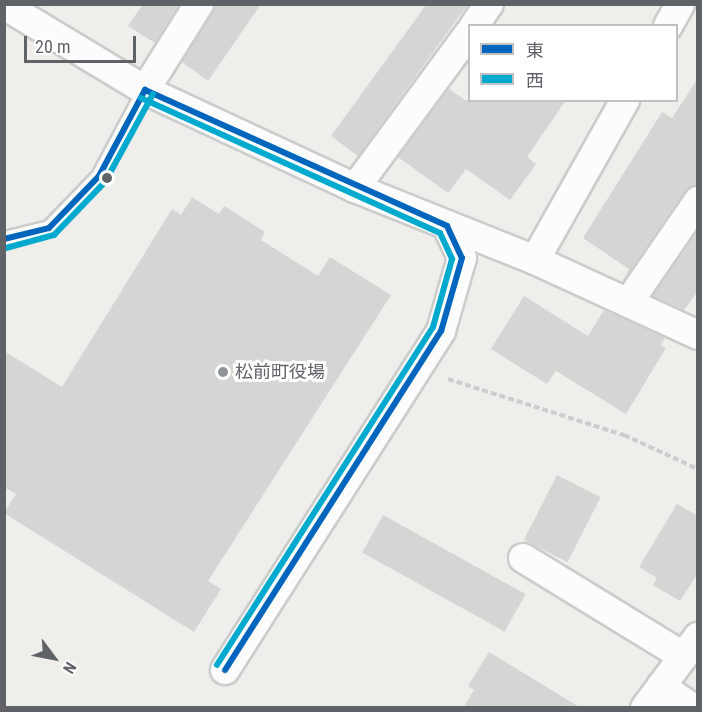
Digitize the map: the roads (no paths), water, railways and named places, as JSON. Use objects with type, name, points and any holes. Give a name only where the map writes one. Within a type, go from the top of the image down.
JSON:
[{"type":"street","points":[[145,90],[200,4]]},
{"type":"street","points":[[475,24],[489,4]]},
{"type":"street","points":[[669,24],[680,4]]},
{"type":"street","points":[[4,5],[145,90],[355,188],[535,260],[698,335]]},
{"type":"street","points":[[355,188],[468,35]]},
{"type":"street","points":[[535,260],[624,102]]},
{"type":"street","points":[[628,303],[698,201]]},
{"type":"street","points":[[225,670],[421,364],[452,303],[462,258],[447,226]]},
{"type":"street","points":[[523,558],[690,646],[653,697],[692,708]]},
{"type":"lane","points":[[4,239],[49,228],[99,176],[145,90]]},
{"type":"place","name":"松前町役場","points":[[223,372]]}]
